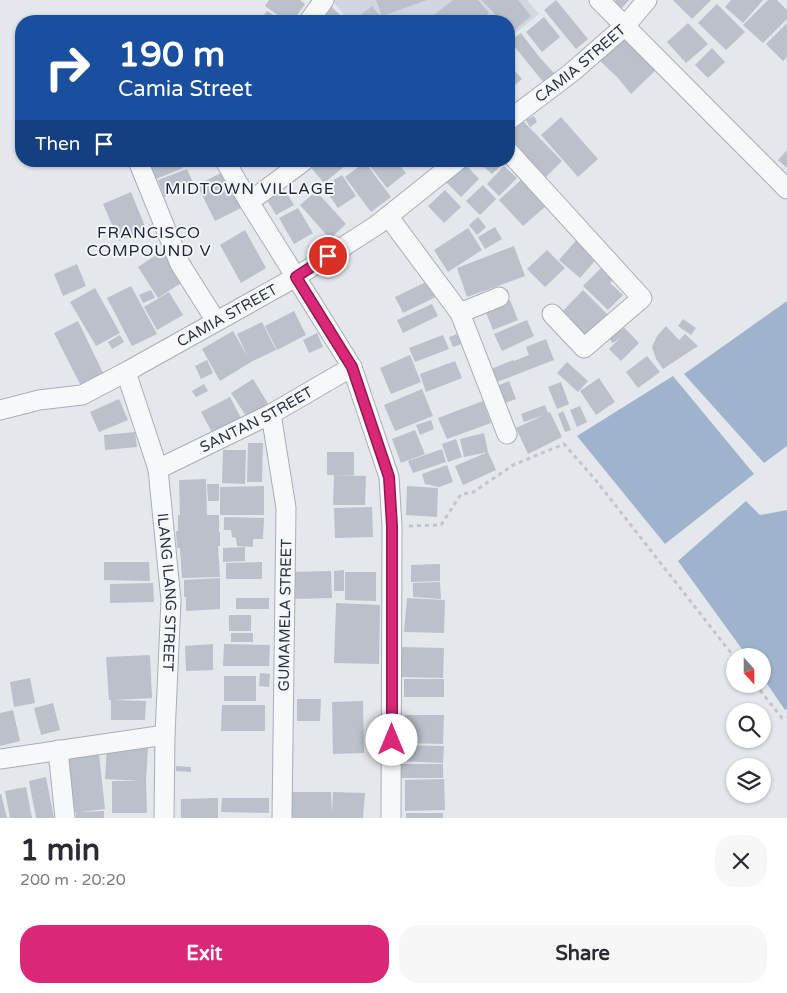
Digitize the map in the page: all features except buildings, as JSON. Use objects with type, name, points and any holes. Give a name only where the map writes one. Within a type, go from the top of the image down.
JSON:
[{"type":"street","points":[[313,15],[324,0]]},
{"type":"street","points":[[599,0],[787,189]]},
{"type":"street","name":"CAMIA STREET","points":[[515,115],[571,73],[625,26],[648,0]]},
{"type":"street","points":[[515,159],[642,298],[584,348],[552,314]]},
{"type":"street","points":[[140,167],[180,264],[216,321]]},
{"type":"street","points":[[229,167],[352,367],[389,477],[392,526],[391,818]]},
{"type":"street","points":[[249,202],[296,167]]},
{"type":"street","name":"CAMIA STREET","points":[[0,410],[39,400],[82,395],[126,372],[296,277],[376,225],[449,167]]},
{"type":"street","points":[[388,216],[460,313],[507,434]]},
{"type":"street","points":[[460,313],[499,297]]},
{"type":"street","name":"SANTAN STREET","points":[[158,470],[271,414],[352,367]]},
{"type":"street","name":"ILANG ILANG STREET","points":[[126,372],[158,470],[171,600],[165,735],[164,818]]},
{"type":"street","name":"GUMAMELA STREET","points":[[271,414],[286,508],[282,818]]},
{"type":"street","points":[[0,759],[165,735]]},
{"type":"street","points":[[58,750],[66,818]]},
{"type":"path","points":[[392,526],[441,525],[461,494],[472,493],[513,465],[564,444],[594,478],[727,648]]},
{"type":"path","points":[[762,693],[782,718],[787,716]]},
{"type":"shaded area","points":[[332,0],[527,0],[539,14],[515,33],[515,15],[344,15]]},
{"type":"water","points":[[787,301],[787,446],[764,463],[684,374]]},
{"type":"water","points":[[673,376],[754,474],[665,544],[577,436]]},
{"type":"water","points":[[746,501],[760,515],[787,510],[787,709],[785,710],[771,690],[771,648],[741,648],[678,561]]},
{"type":"district","name":"MIDTOWN VILLAGE","points":[[250,188]]},
{"type":"district","name":"FRANCISCO COMPOUND V","points":[[149,241]]},
{"type":"route","points":[[328,256],[296,277],[352,367],[389,477],[392,526],[392,740]]}]
